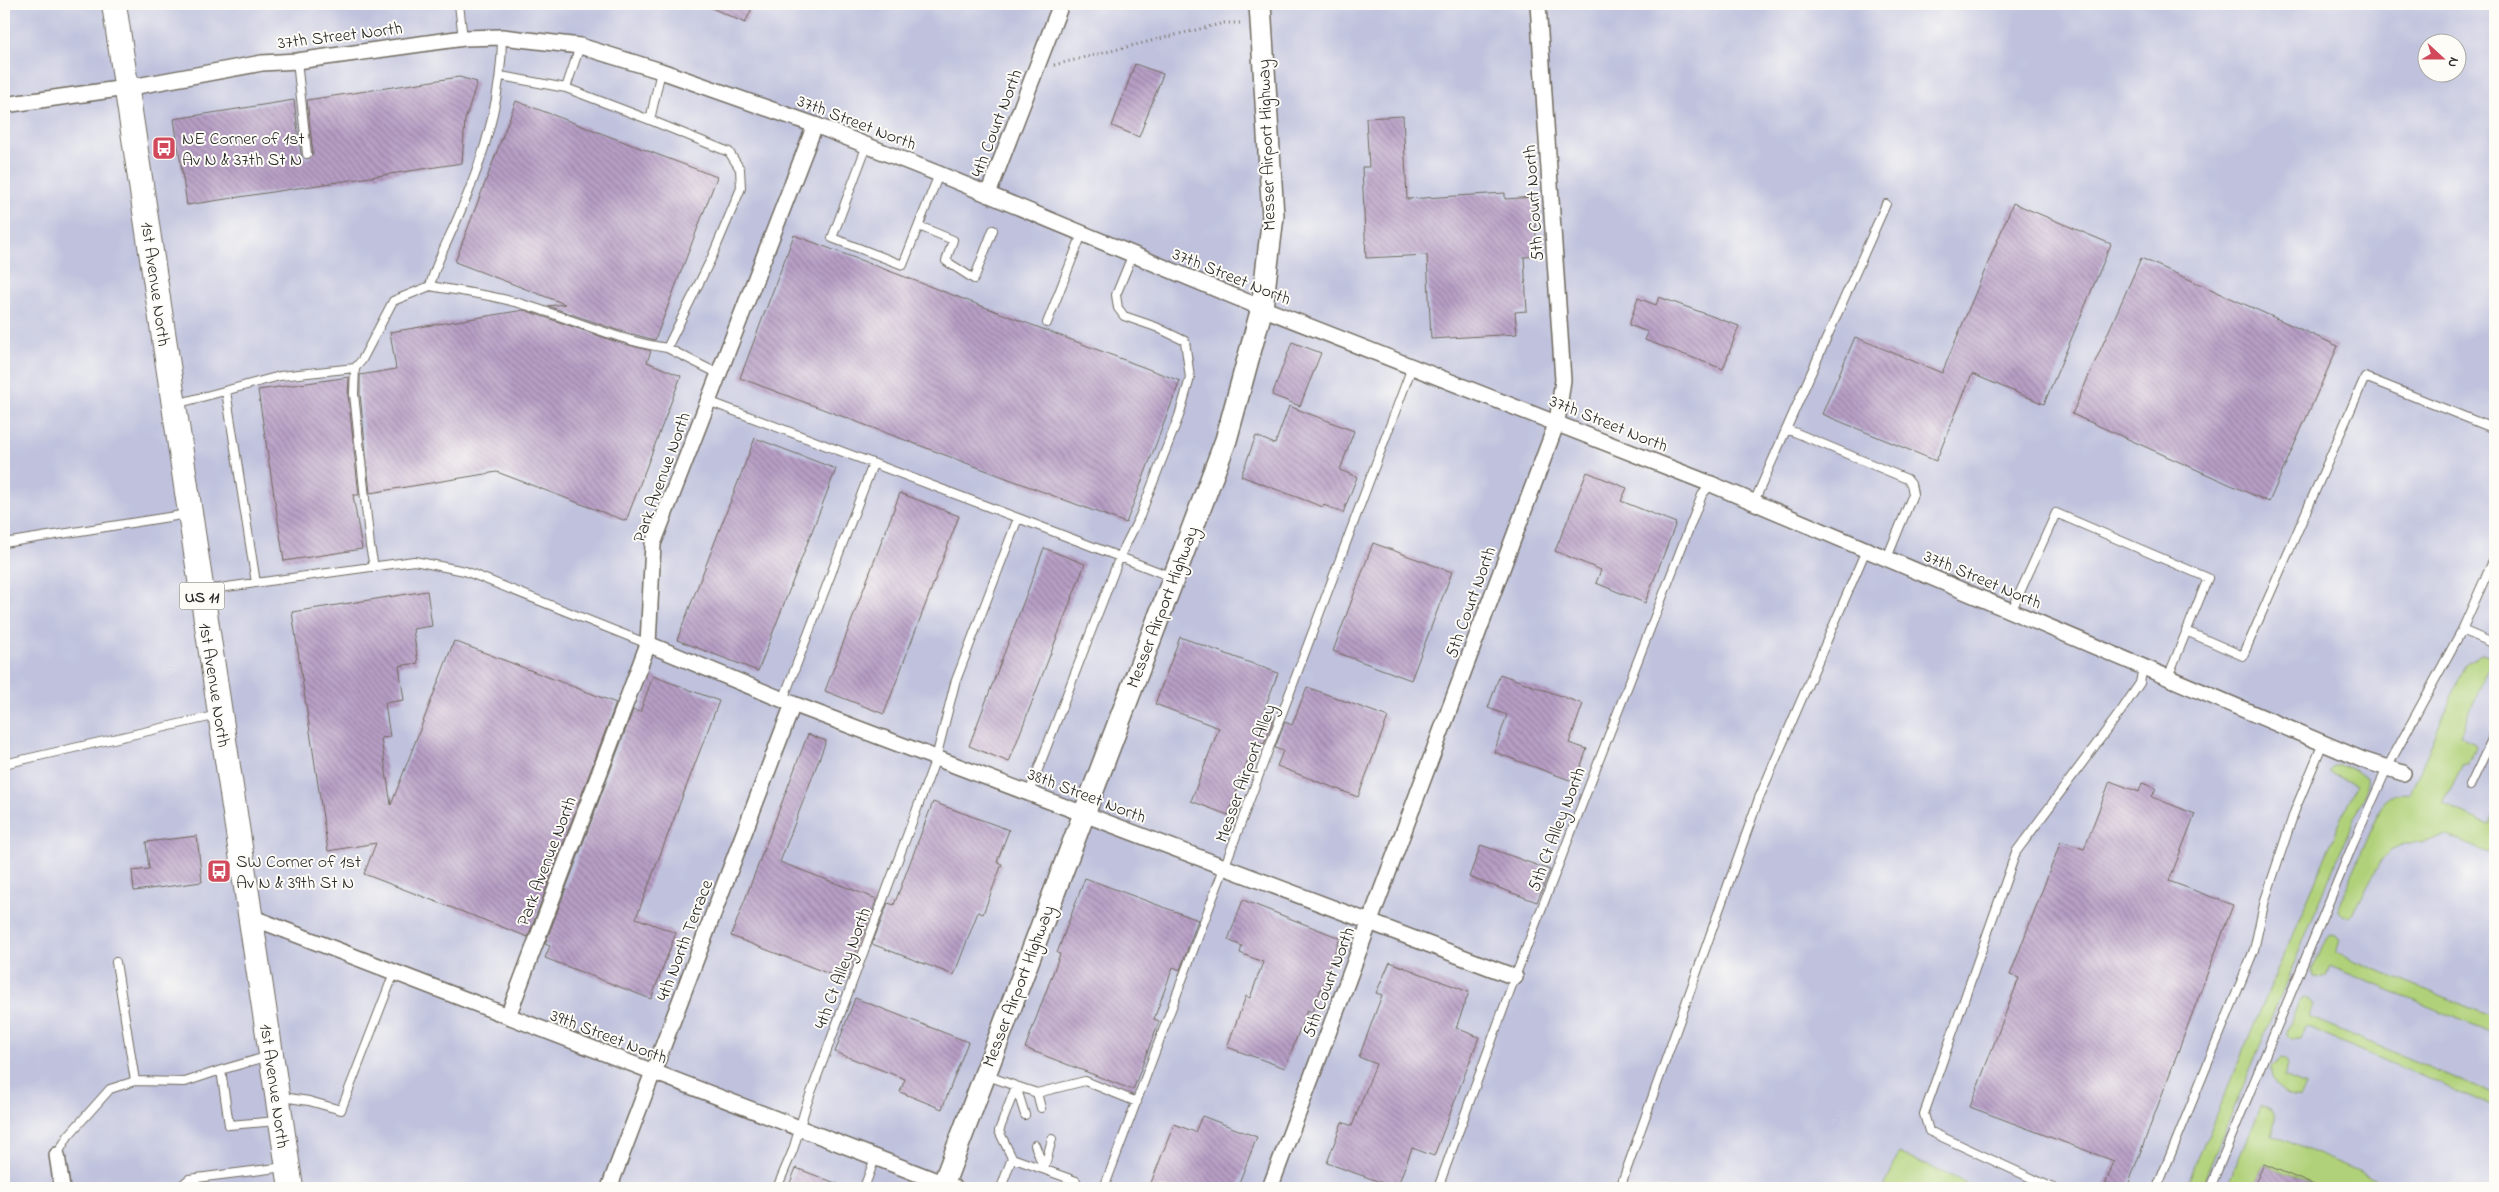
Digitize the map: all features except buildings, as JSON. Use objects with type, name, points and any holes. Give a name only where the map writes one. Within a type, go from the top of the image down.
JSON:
[{"type":"main road","name":"1st Avenue North","points":[[114,4],[289,1178]]},
{"type":"main road","name":"Messer Airport Highway","points":[[947,1187],[984,1074],[1226,440],[1262,308],[1272,216],[1261,13]]},
{"type":"street","name":"4th Court North","points":[[988,194],[1061,4]]},
{"type":"street","name":"5th Court North","points":[[1270,1188],[1371,922],[1556,422],[1564,380],[1538,4]]},
{"type":"street","name":"37th Street North","points":[[4,105],[126,88],[262,63],[297,61],[463,39],[502,37],[580,46],[661,71],[867,145],[988,194],[1132,256],[1711,484],[2363,760],[2388,766],[2403,773]]},
{"type":"street","name":"Park Avenue North","points":[[508,1016],[648,644],[653,544],[815,125]]},
{"type":"street","name":"38th Street North","points":[[648,644],[788,702],[1514,977]]},
{"type":"street","name":"4th North Terrace","points":[[609,1188],[654,1074],[788,702]]},
{"type":"street","name":"39th Street North","points":[[251,917],[947,1187]]},
{"type":"street","points":[[57,1155],[62,1188]]},
{"type":"lane","points":[[459,4],[463,39]]},
{"type":"lane","points":[[430,286],[439,257],[459,215],[480,162],[497,104],[501,76],[502,37]]},
{"type":"lane","points":[[566,88],[580,46]]},
{"type":"lane","points":[[297,61],[307,154]]},
{"type":"lane","points":[[650,120],[661,71]]},
{"type":"lane","points":[[501,76],[566,88],[650,120],[729,152],[740,169],[741,188],[712,256],[667,348]]},
{"type":"lane","points":[[867,145],[832,238],[903,265],[939,174]]},
{"type":"lane","points":[[1754,502],[1886,204]]},
{"type":"lane","points":[[919,226],[953,240],[946,261],[974,279],[993,230]]},
{"type":"lane","points":[[1047,324],[1082,234]]},
{"type":"lane","points":[[1029,793],[1120,556],[1144,507],[1179,416],[1190,378],[1185,341],[1156,327],[1124,316],[1118,308],[1116,296],[1132,256]]},
{"type":"lane","points":[[374,567],[354,394],[355,368],[362,360],[393,301],[430,286],[530,306],[635,344],[667,348],[718,374]]},
{"type":"lane","name":"Messer Airport Alley","points":[[1104,1188],[1226,868],[1412,367]]},
{"type":"lane","points":[[174,405],[280,376],[355,368]]},
{"type":"lane","points":[[2186,631],[2243,656],[2364,377],[2495,430]]},
{"type":"lane","points":[[226,391],[256,583]]},
{"type":"lane","points":[[708,401],[1173,577]]},
{"type":"lane","points":[[1786,429],[1906,479],[1911,484],[1913,494],[1887,558]]},
{"type":"lane","points":[[788,702],[873,464]]},
{"type":"lane","name":"5th Ct Alley North","points":[[1438,1188],[1514,977],[1702,495],[1711,484]]},
{"type":"lane","points":[[2011,612],[2056,513],[2208,578],[2168,677]]},
{"type":"lane","points":[[4,543],[190,514]]},
{"type":"lane","name":"4th Ct Alley North","points":[[777,1188],[936,758],[956,683],[1018,518]]},
{"type":"lane","points":[[1620,1188],[1759,798],[1866,550]]},
{"type":"lane","points":[[2210,1188],[2353,844],[2388,766],[2462,630],[2495,556]]},
{"type":"lane","points":[[201,590],[414,561],[465,571],[648,644]]},
{"type":"lane","points":[[2462,630],[2495,644]]},
{"type":"lane","points":[[2053,1188],[1929,1131],[1924,1114],[2016,852],[2121,711],[2140,683],[2143,667]]},
{"type":"lane","points":[[4,764],[220,715]]},
{"type":"lane","points":[[2470,786],[2495,732]]},
{"type":"lane","points":[[2157,1188],[2254,950],[2265,900],[2294,810],[2323,743]]},
{"type":"lane","points":[[116,962],[135,1081]]},
{"type":"lane","points":[[277,1096],[309,1101],[341,1110],[394,973]]},
{"type":"lane","points":[[57,1155],[68,1136],[110,1089],[135,1081],[186,1082],[271,1055]]},
{"type":"lane","points":[[221,1070],[229,1125],[280,1121]]},
{"type":"lane","points":[[984,1074],[1037,1093],[1085,1081],[1136,1102]]},
{"type":"lane","points":[[1016,1086],[1025,1115]]},
{"type":"lane","points":[[1016,1086],[999,1131],[1012,1158],[1076,1181],[1073,1188]]},
{"type":"lane","points":[[1037,1093],[1041,1108]]},
{"type":"lane","points":[[1044,1169],[1052,1139]]},
{"type":"lane","points":[[1036,1145],[1044,1169]]},
{"type":"lane","points":[[864,1188],[875,1158]]},
{"type":"lane","points":[[1001,1188],[1012,1158]]},
{"type":"lane","points":[[178,1188],[189,1179],[289,1178]]},
{"type":"path","points":[[1038,66],[1060,64],[1261,13]]},
{"type":"shaded area","points":[[4,4],[2495,4],[2495,1188],[4,1188]]},
{"type":"green space","points":[[2481,654],[2489,656],[2489,666],[2460,735],[2474,743],[2476,747],[2467,765],[2463,764],[2443,804],[2489,825],[2495,810],[2494,855],[2448,836],[2401,846],[2390,851],[2382,859],[2354,912],[2350,916],[2343,915],[2339,911],[2339,905],[2382,805],[2394,795],[2401,793],[2410,794],[2466,664]]},
{"type":"green space","points":[[2334,766],[2347,767],[2367,778],[2367,787],[2201,1188],[2185,1188],[2356,785],[2329,772]]},
{"type":"green space","points":[[2331,934],[2336,935],[2340,940],[2336,953],[2495,1018],[2495,1034],[2330,966],[2324,978],[2314,977],[2312,970],[2326,938]]},
{"type":"green space","points":[[2304,997],[2309,998],[2314,1004],[2309,1017],[2495,1095],[2495,1107],[2305,1027],[2300,1038],[2291,1039],[2287,1035],[2287,1030],[2300,1000]]},
{"type":"green space","points":[[2280,1058],[2285,1059],[2288,1064],[2284,1077],[2306,1086],[2300,1097],[2288,1096],[2275,1084],[2272,1078],[2271,1067]]},
{"type":"green space","points":[[2260,1107],[2275,1113],[2276,1120],[2272,1135],[2399,1188],[2322,1188],[2264,1164],[2253,1188],[2226,1188]]},
{"type":"green space","points":[[1899,1153],[1978,1188],[1884,1188]]},
{"type":"place","name":"NE Corner of 1st Av N & 37th St N","points":[[164,148]]},
{"type":"place","name":"SW Corner of 1st Av N & 39th St N","points":[[219,871]]}]
